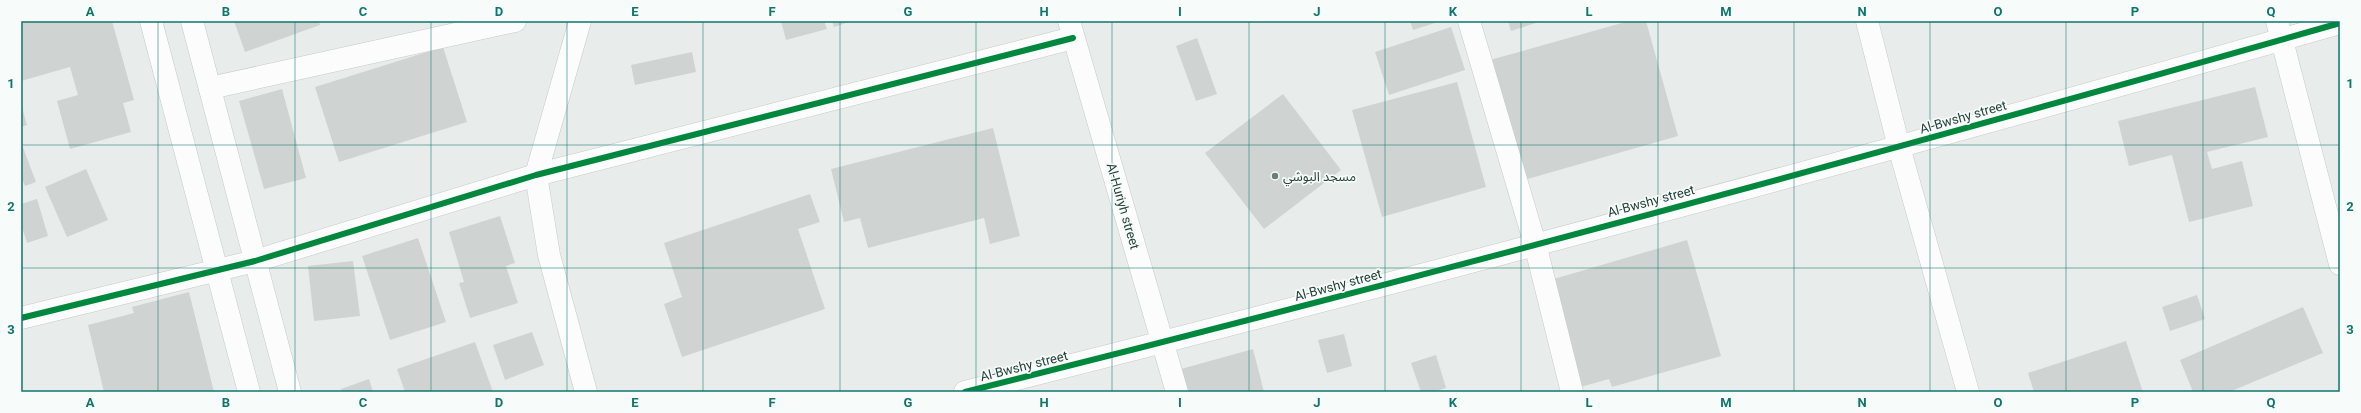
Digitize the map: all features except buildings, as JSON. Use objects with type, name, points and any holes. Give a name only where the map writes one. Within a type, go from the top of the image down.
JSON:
[{"type":"street","points":[[151,21],[249,392]]},
{"type":"street","points":[[192,21],[290,392]]},
{"type":"street","points":[[210,88],[514,21]]},
{"type":"street","points":[[580,21],[536,175],[549,255],[586,392]]},
{"type":"street","points":[[1469,21],[1535,244],[1572,392]]},
{"type":"street","points":[[1867,21],[1899,147],[1968,392]]},
{"type":"street","name":"Al-Bwshy street","points":[[965,392],[1163,342],[1899,147],[2279,30],[2340,23]]},
{"type":"street","points":[[21,318],[256,261],[536,175],[1071,29]]},
{"type":"street","name":"Al-Huriyh street","points":[[1071,29],[1177,392]]},
{"type":"street","points":[[2279,30],[2340,264]]},
{"type":"cycle path","points":[[965,392],[1310,304],[1826,167],[2340,23]]},
{"type":"cycle path","points":[[21,318],[255,261],[536,175],[1073,38]]},
{"type":"place","name":"مسجد البوشي","points":[[1275,176]]}]
